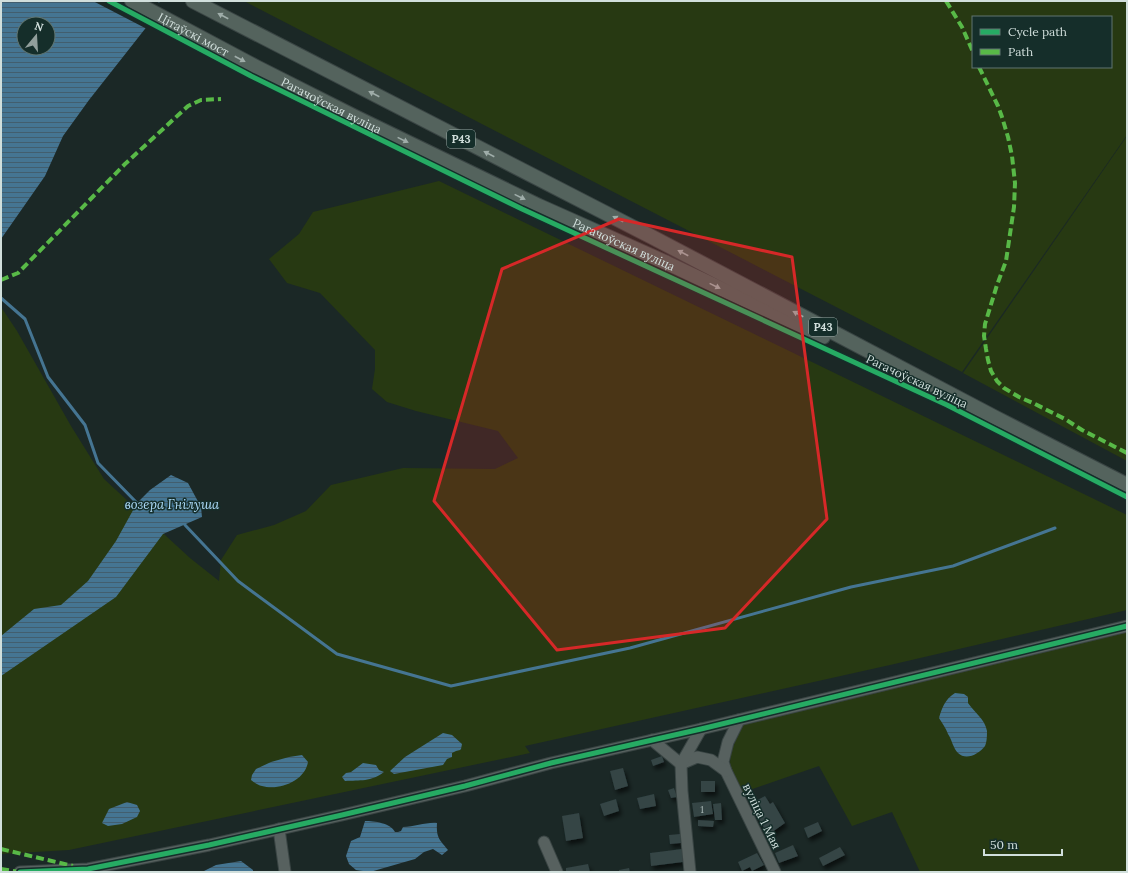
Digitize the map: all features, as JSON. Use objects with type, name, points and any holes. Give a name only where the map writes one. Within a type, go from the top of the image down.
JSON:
[{"type":"main road","name":"Цітаўскі мост","points":[[132,1],[256,67]]},
{"type":"main road","name":"Рагачоўская вуліца","points":[[193,1],[659,241],[1127,485]]},
{"type":"main road","name":"Рагачоўская вуліца","points":[[256,67],[357,118],[539,206],[667,263],[783,319],[994,417]]},
{"type":"street","points":[[20,872],[89,871],[209,845],[465,786],[551,763],[739,720],[1127,626]]},
{"type":"street","name":"вуліца 1 Мая","points":[[739,720],[728,742],[723,762],[775,872]]},
{"type":"street","points":[[690,872],[682,791],[681,764],[701,729]]},
{"type":"street","points":[[652,740],[681,764]]},
{"type":"street","name":"вуліца 1 Мая","points":[[681,764],[697,757],[711,760],[726,771]]},
{"type":"street","points":[[279,829],[286,872]]},
{"type":"street","points":[[544,842],[557,872]]},
{"type":"highlighted area","points":[[619,219],[792,257],[827,519],[725,628],[557,650],[434,501],[502,269]]},
{"type":"green space","points":[[244,1],[1127,1],[1127,135],[962,372]]},
{"type":"green space","points":[[1127,136],[1127,461],[963,373]]},
{"type":"green space","points":[[439,181],[1127,515],[1127,610],[890,665],[525,746],[530,753],[69,850],[1,854],[1,307],[17,331],[71,426],[104,479],[190,558],[219,581],[221,560],[237,535],[274,525],[306,511],[331,485],[403,468],[495,469],[518,458],[498,431],[416,411],[387,402],[372,389],[375,369],[375,350],[320,293],[287,283],[269,259],[299,234],[313,212]]},
{"type":"green space","points":[[1127,632],[1127,872],[920,872],[892,812],[852,826],[819,766],[741,793],[734,778],[730,758],[733,746],[744,724]]},
{"type":"water","points":[[1,1],[160,1],[152,20],[89,100],[63,136],[45,176],[1,239]]},
{"type":"water","name":"возера Гнілуша","points":[[171,475],[188,483],[201,507],[202,517],[163,534],[116,597],[1,676],[1,636],[34,609],[61,605],[88,581],[116,541],[137,503],[150,490]]},
{"type":"water","points":[[955,693],[964,694],[968,697],[968,703],[982,719],[986,727],[987,736],[985,746],[972,756],[965,756],[958,753],[939,718],[946,701]]},
{"type":"water","points":[[443,733],[452,735],[462,744],[461,749],[452,753],[452,757],[447,759],[443,765],[394,774],[390,771],[405,757]]},
{"type":"water","points":[[302,755],[308,762],[306,769],[297,779],[290,783],[283,786],[269,787],[259,785],[251,780],[256,769],[271,762]]},
{"type":"water","points":[[363,763],[376,765],[379,770],[384,772],[370,779],[345,781],[342,777],[346,773],[351,772]]},
{"type":"water","points":[[127,802],[137,805],[140,811],[137,817],[122,824],[108,826],[102,823],[109,809]]},
{"type":"water","points":[[365,821],[377,822],[390,826],[395,832],[401,831],[403,827],[437,823],[438,835],[448,850],[442,855],[433,849],[424,852],[415,859],[370,872],[356,870],[349,864],[346,856],[351,841],[360,837]]},
{"type":"water","points":[[241,861],[253,870],[253,872],[202,872],[216,865]]},
{"type":"pier","points":[[93,1],[156,1],[161,4],[153,21],[147,29]]},
{"type":"building","points":[[662,756],[664,762],[653,766],[651,760]]},
{"type":"building","points":[[623,768],[628,786],[615,790],[610,771]]},
{"type":"building","points":[[701,781],[715,781],[715,792],[701,792]]},
{"type":"building","points":[[674,788],[677,797],[671,798],[668,790]]},
{"type":"building","points":[[654,794],[656,806],[640,809],[637,798]]},
{"type":"building","points":[[765,796],[770,804],[773,802],[785,823],[768,835],[750,804]]},
{"type":"building","points":[[616,799],[619,811],[604,816],[600,804]]},
{"type":"building","points":[[711,801],[713,814],[694,817],[692,803]]},
{"type":"building","points":[[721,803],[722,820],[715,820],[713,804]]},
{"type":"building","points":[[579,813],[583,838],[566,841],[562,816]]},
{"type":"building","points":[[698,820],[714,821],[713,827],[698,826]]},
{"type":"building","points":[[818,822],[822,831],[808,838],[804,828]]},
{"type":"building","points":[[680,834],[681,843],[670,844],[669,835]]},
{"type":"building","points":[[793,845],[798,856],[779,863],[775,853]]},
{"type":"building","points":[[840,847],[845,855],[823,866],[819,858]]},
{"type":"building","points":[[682,849],[683,862],[651,866],[650,853]]},
{"type":"building","points":[[757,853],[764,865],[752,871],[750,867],[742,871],[738,862]]},
{"type":"building","points":[[588,864],[590,872],[566,872],[566,868]]},
{"type":"building","points":[[629,868],[630,872],[619,872],[619,870]]},
{"type":"waterway","points":[[1,298],[25,319],[48,377],[85,425],[98,463],[137,503]]},
{"type":"waterway","points":[[185,525],[238,581],[337,654],[451,686],[630,648],[851,587],[953,566],[1055,528]]},
{"type":"marked path","points":[[946,1],[962,27],[972,50]]},
{"type":"marked path","points":[[979,68],[1002,117],[1012,156],[1015,183],[1014,207],[1006,261],[985,324],[984,336],[991,371],[997,381],[1004,388],[1127,453]]},
{"type":"marked path","points":[[1,280],[18,273],[125,164],[188,106],[201,100],[221,99]]},
{"type":"marked path","points":[[1,849],[73,866]]},
{"type":"marked path","points":[[1,869],[20,872]]},
{"type":"cycle path","points":[[109,1],[251,76],[522,209],[947,405],[1127,497]]},
{"type":"cycle path","points":[[20,872],[88,869],[209,845],[465,786],[551,763],[701,729],[1127,626]]}]
